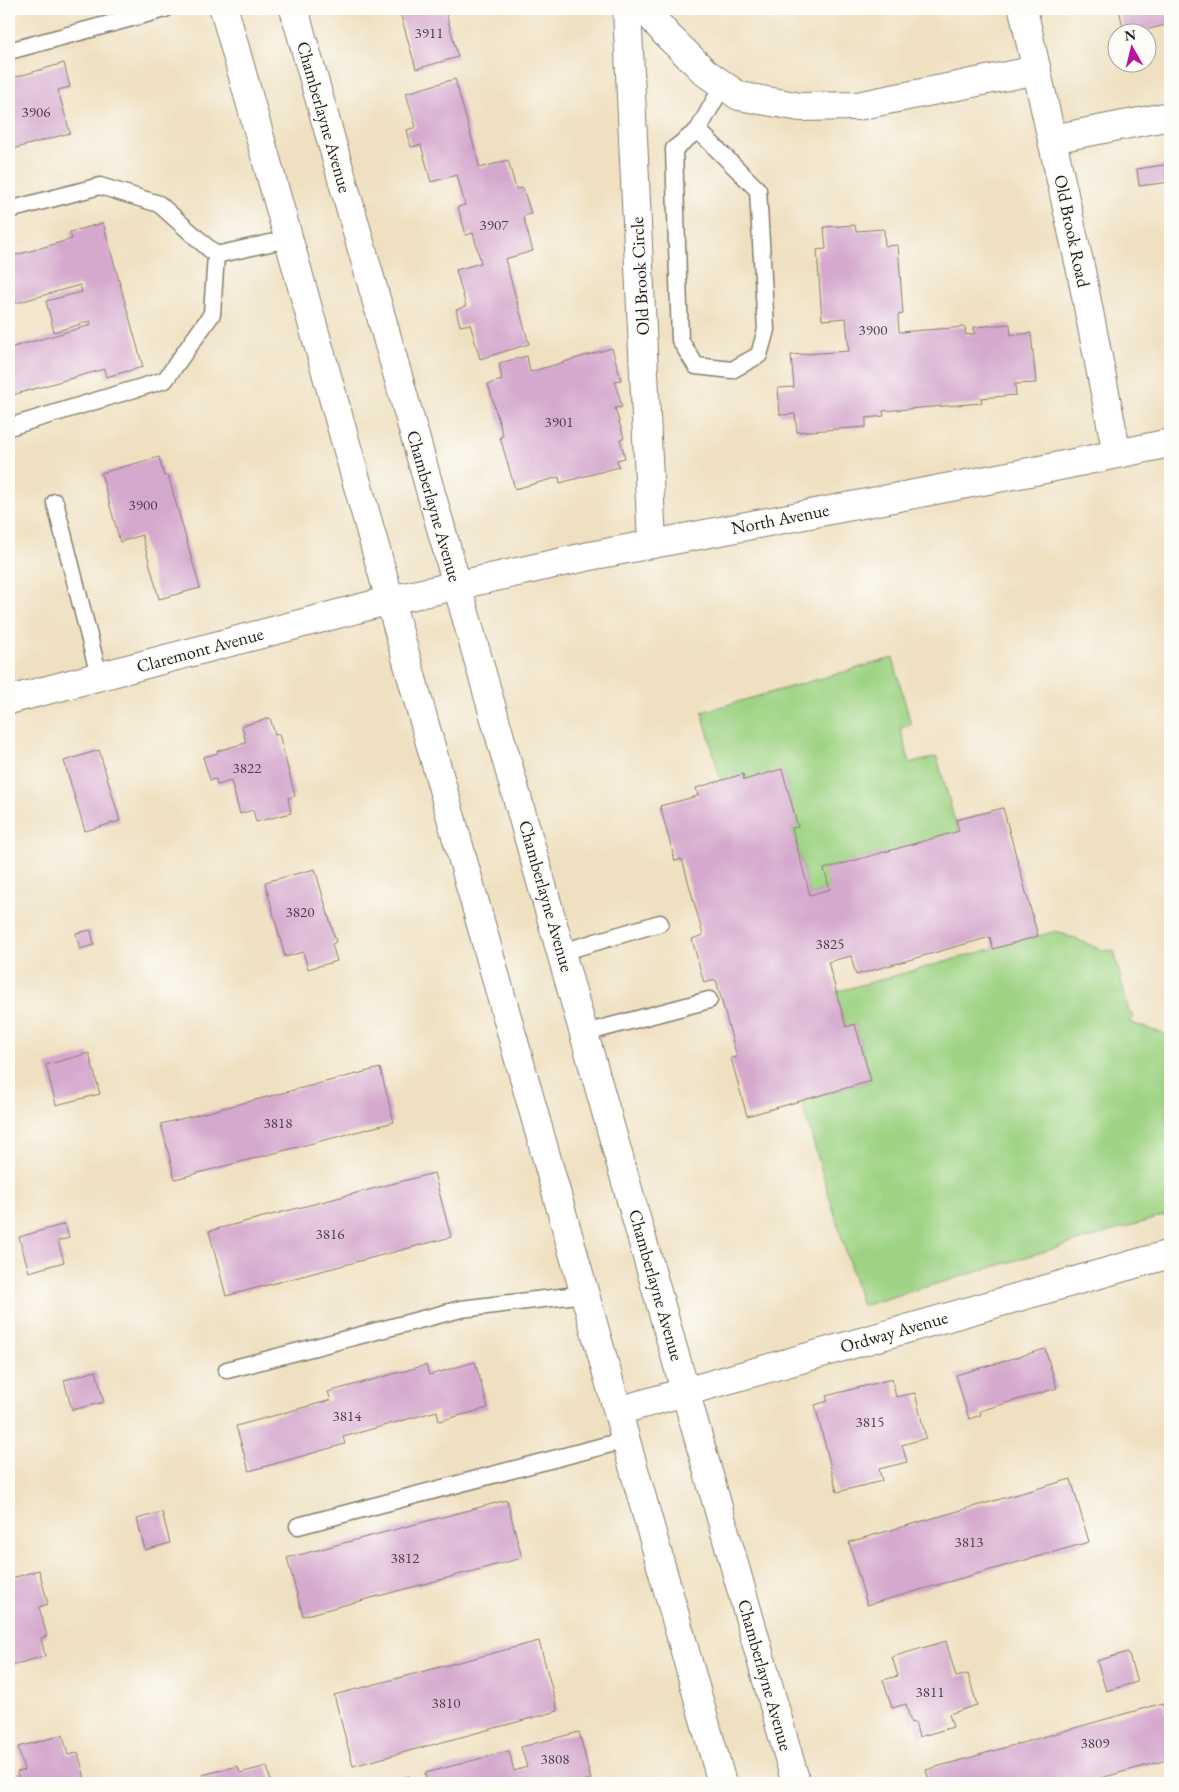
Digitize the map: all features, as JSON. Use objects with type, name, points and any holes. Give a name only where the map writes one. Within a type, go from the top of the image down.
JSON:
[{"type":"main road","points":[[224,9],[722,1783]]},
{"type":"main road","name":"Chamberlayne Avenue","points":[[294,9],[477,650],[796,1783]]},
{"type":"main road","name":"Old Brook Circle","points":[[627,9],[652,544]]},
{"type":"main road","points":[[645,9],[666,34],[706,73],[739,96],[800,107],[857,106],[1037,70]]},
{"type":"main road","name":"Old Brook Road","points":[[1023,9],[1052,139],[1117,454]]},
{"type":"main road","points":[[1052,139],[1170,116]]},
{"type":"main road","name":"North Avenue","points":[[391,600],[652,544],[1170,443]]},
{"type":"main road","name":"Claremont Avenue","points":[[9,700],[391,600]]},
{"type":"main road","name":"Ordway Avenue","points":[[618,1411],[1170,1254]]},
{"type":"lane","points":[[9,51],[165,9]]},
{"type":"lane","points":[[698,130],[758,190],[766,330],[759,356],[732,370],[696,366],[680,340],[674,149],[698,130],[723,85]]},
{"type":"lane","points":[[9,210],[100,186],[159,204],[216,255]]},
{"type":"lane","points":[[216,255],[288,239]]},
{"type":"lane","points":[[9,427],[165,380],[212,314],[216,255]]},
{"type":"lane","points":[[55,502],[99,676]]},
{"type":"lane","points":[[562,952],[660,923]]},
{"type":"lane","points":[[585,1033],[709,1000]]},
{"type":"lane","points":[[227,1370],[461,1309],[585,1294]]},
{"type":"lane","points":[[298,1526],[626,1440]]},
{"type":"green space","points":[[893,658],[911,725],[900,728],[910,763],[937,757],[958,832],[825,869],[830,889],[810,895],[792,828],[798,826],[782,770],[744,780],[721,781],[702,712]]},
{"type":"green space","points":[[1056,931],[1102,950],[1114,951],[1129,1012],[1134,1016],[1129,1022],[1170,1036],[1170,1214],[862,1306],[801,1101],[871,1081],[855,1024],[846,1027],[836,992]]},
{"type":"building","points":[[399,9],[445,9],[458,57],[416,69]]},
{"type":"building","points":[[1119,9],[1170,9],[1170,24],[1156,27],[1156,22],[1122,22]]},
{"type":"building","points":[[64,63],[70,87],[58,90],[70,133],[9,150],[9,79]]},
{"type":"building","points":[[455,79],[480,168],[508,160],[516,189],[523,188],[531,214],[523,216],[533,251],[505,259],[529,344],[480,359],[470,324],[460,326],[456,310],[466,306],[456,270],[481,263],[473,233],[466,235],[458,207],[465,205],[457,175],[431,182],[421,145],[411,147],[407,130],[416,127],[406,93]]},
{"type":"building","points":[[1170,164],[1170,182],[1139,186],[1137,169]]},
{"type":"building","points":[[103,223],[143,367],[106,377],[104,369],[9,396],[9,348],[91,325],[91,321],[54,332],[46,301],[82,292],[80,285],[9,305],[9,257],[72,239],[70,232]]},
{"type":"building","points":[[855,225],[856,231],[884,229],[885,246],[898,245],[903,314],[898,315],[899,332],[965,327],[966,335],[974,334],[974,327],[1010,324],[1011,335],[1031,333],[1036,383],[1015,384],[1016,395],[981,398],[982,403],[883,411],[884,416],[866,418],[866,427],[797,432],[795,414],[780,415],[778,388],[794,387],[791,355],[849,351],[846,318],[822,320],[817,250],[826,249],[824,227]]},
{"type":"building","points":[[612,348],[621,380],[615,381],[622,407],[615,408],[624,438],[620,439],[625,458],[617,460],[619,467],[560,483],[559,477],[515,489],[500,437],[503,436],[488,384],[502,380],[499,363],[527,356],[530,372]]},
{"type":"building","points":[[159,457],[164,476],[168,475],[200,588],[159,599],[142,535],[120,542],[101,473]]},
{"type":"building","points":[[270,718],[275,735],[279,734],[295,796],[288,798],[291,813],[256,822],[253,810],[240,814],[231,781],[217,785],[216,779],[210,780],[203,757],[246,743],[242,726]]},
{"type":"building","points":[[99,750],[120,821],[85,831],[64,761]]},
{"type":"building","points":[[782,769],[798,827],[792,828],[810,895],[830,889],[824,869],[959,831],[956,820],[1003,808],[1038,936],[993,949],[990,937],[856,975],[851,956],[828,962],[846,1027],[855,1024],[871,1081],[747,1116],[731,1058],[737,1057],[716,980],[704,983],[692,939],[703,935],[682,859],[675,861],[660,806],[698,796],[696,788],[743,774],[744,780]]},
{"type":"building","points":[[315,869],[336,942],[332,944],[337,961],[308,969],[303,952],[285,957],[265,882]]},
{"type":"building","points":[[91,930],[94,945],[80,949],[76,933]]},
{"type":"building","points":[[89,1053],[100,1094],[56,1105],[46,1065]]},
{"type":"building","points":[[380,1068],[394,1122],[175,1179],[161,1124]]},
{"type":"building","points":[[434,1173],[451,1237],[226,1296],[209,1231]]},
{"type":"building","points":[[65,1224],[69,1238],[58,1241],[64,1262],[29,1272],[19,1237]]},
{"type":"building","points":[[1045,1349],[1057,1388],[980,1411],[981,1415],[969,1419],[956,1375]]},
{"type":"building","points":[[475,1362],[488,1408],[439,1421],[437,1411],[343,1437],[345,1444],[249,1471],[236,1426],[331,1400],[328,1392],[426,1365],[429,1375]]},
{"type":"building","points":[[96,1371],[104,1402],[72,1410],[64,1380]]},
{"type":"building","points":[[892,1379],[896,1397],[915,1393],[926,1438],[902,1445],[907,1462],[879,1469],[882,1481],[837,1492],[815,1405],[828,1401],[826,1396]]},
{"type":"building","points":[[1071,1479],[1089,1542],[867,1605],[849,1542]]},
{"type":"building","points":[[507,1500],[522,1558],[303,1616],[287,1558]]},
{"type":"building","points":[[162,1512],[170,1543],[145,1550],[137,1519]]},
{"type":"building","points":[[39,1570],[48,1604],[39,1607],[47,1636],[41,1638],[45,1656],[9,1666],[9,1579]]},
{"type":"building","points":[[539,1641],[558,1711],[353,1766],[334,1695]]},
{"type":"building","points":[[946,1641],[956,1677],[968,1674],[977,1705],[949,1714],[953,1727],[919,1737],[915,1722],[911,1723],[906,1704],[892,1708],[883,1680],[898,1676],[892,1657]]},
{"type":"building","points":[[1128,1652],[1137,1682],[1106,1691],[1097,1661]]},
{"type":"building","points":[[1163,1703],[1170,1728],[1170,1759],[1083,1783],[930,1783],[926,1770]]},
{"type":"building","points":[[579,1732],[591,1780],[577,1783],[427,1783],[425,1773],[509,1751],[514,1771],[527,1767],[521,1747]]},
{"type":"building","points":[[63,1735],[68,1755],[78,1753],[86,1782],[20,1783],[17,1772],[24,1770],[18,1747]]},
{"type":"building","points":[[238,1766],[240,1773],[267,1766],[271,1783],[205,1783],[202,1775]]},
{"type":"building","points":[[409,1776],[411,1783],[384,1783]]}]
